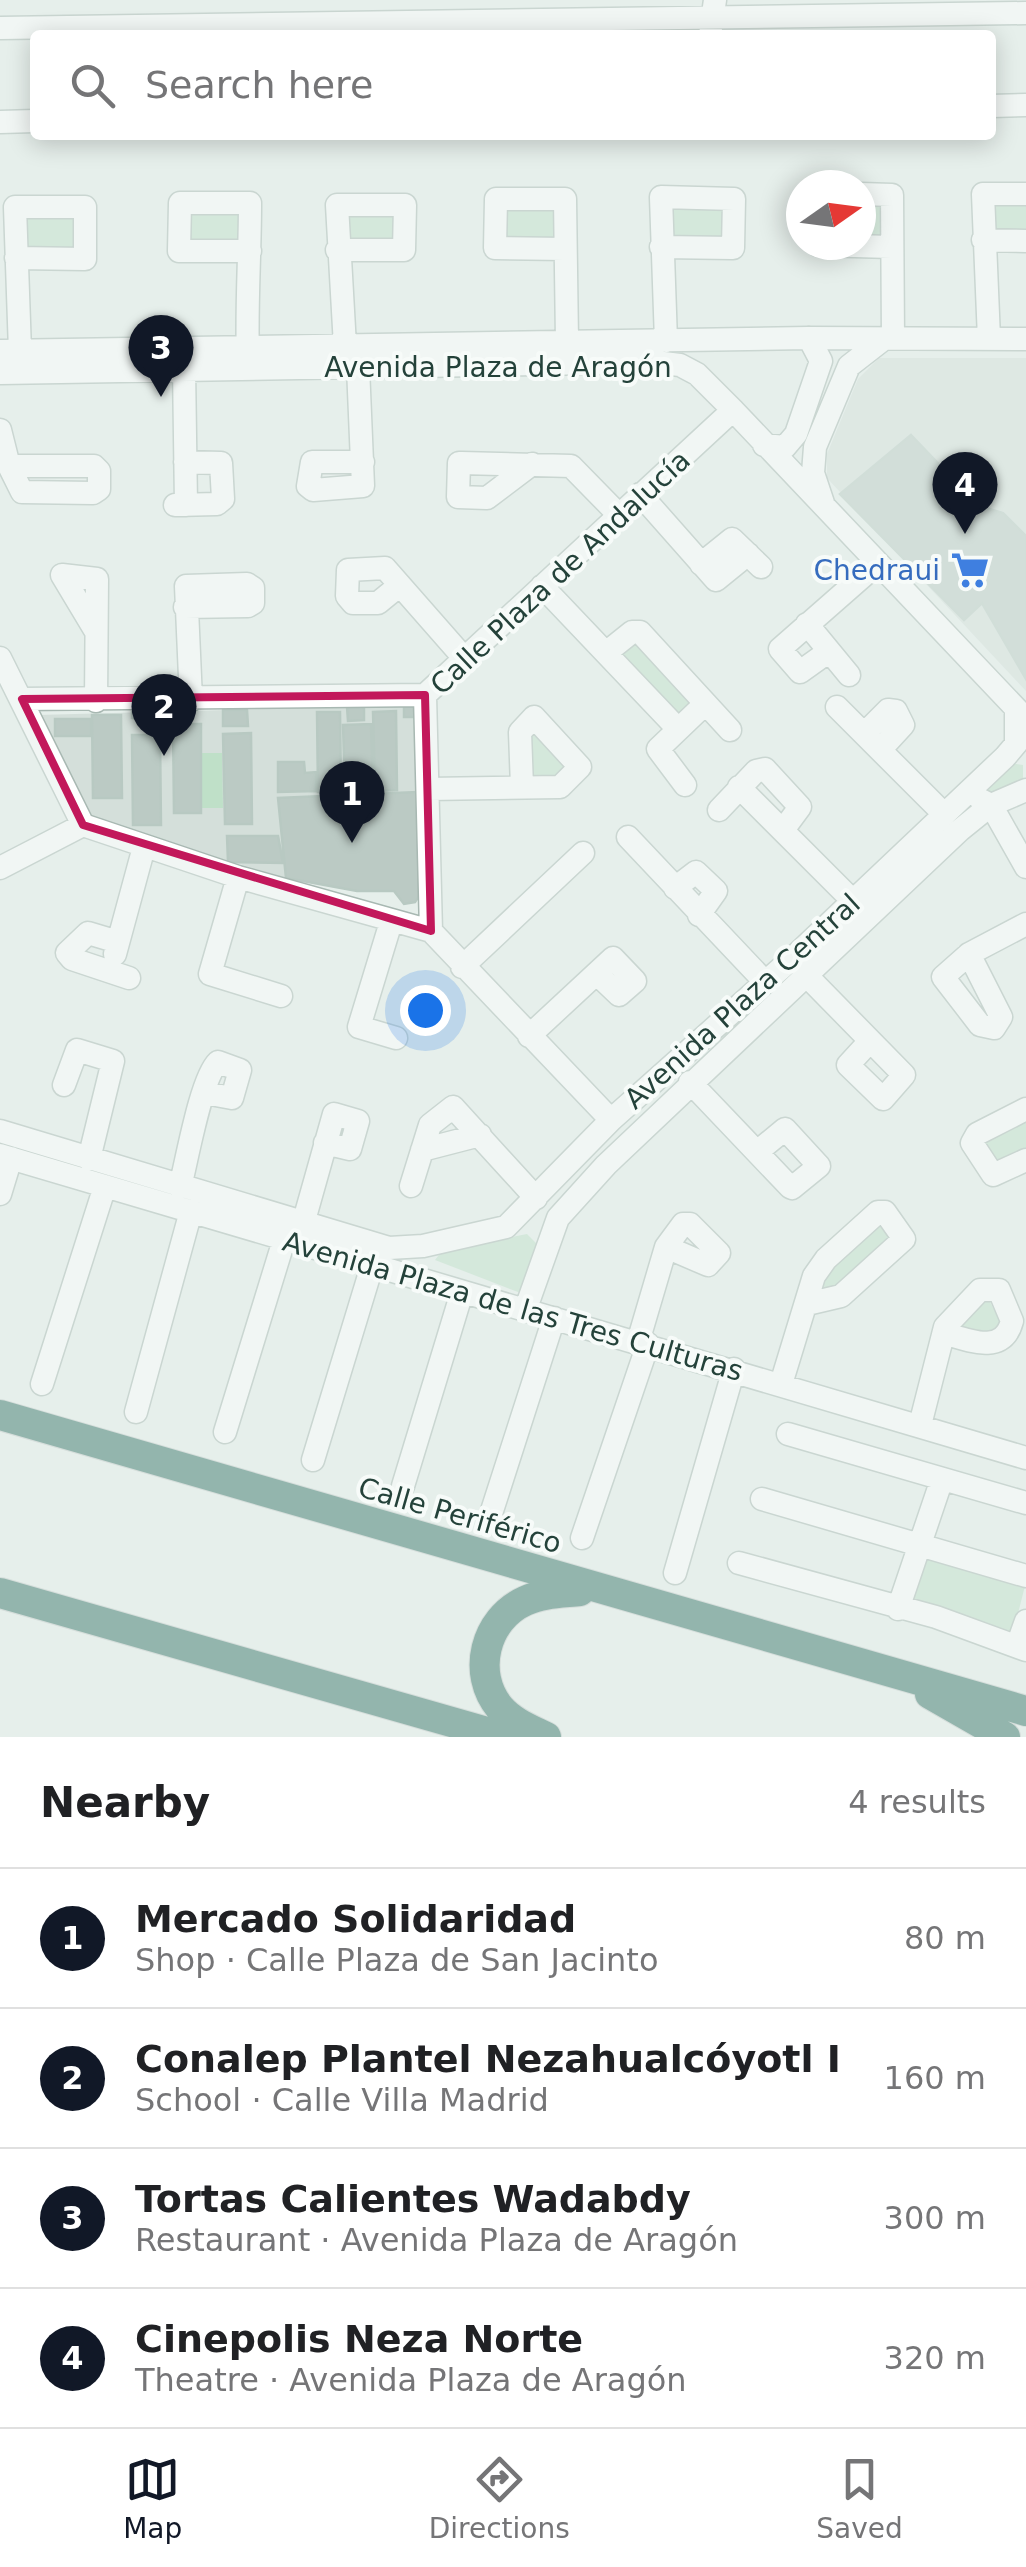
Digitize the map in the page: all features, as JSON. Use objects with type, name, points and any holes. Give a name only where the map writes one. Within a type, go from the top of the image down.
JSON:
[{"type":"highway","name":"Calle Periférico","points":[[0,1416],[1026,1711]]},
{"type":"highway","points":[[546,1737],[517,1722],[493,1697],[485,1676],[488,1641],[500,1619],[531,1598],[598,1590]]},
{"type":"highway","points":[[0,1593],[504,1737]]},
{"type":"highway","name":"Calle Periférico","points":[[902,1675],[1005,1737]]},
{"type":"street","points":[[0,28],[1026,12]]},
{"type":"street","points":[[996,106],[1026,105]]},
{"type":"street","points":[[0,122],[30,121]]},
{"type":"street","points":[[825,509],[814,473],[814,447],[850,366],[889,338],[892,195],[876,194]]},
{"type":"street","points":[[989,339],[983,194],[1026,194]]},
{"type":"street","points":[[983,240],[1026,241]]},
{"type":"street","points":[[661,247],[666,340]]},
{"type":"street","points":[[876,247],[891,247]]},
{"type":"street","points":[[565,249],[567,341]]},
{"type":"street","points":[[338,250],[345,346]]},
{"type":"street","points":[[248,358],[250,252]]},
{"type":"street","points":[[10,351],[16,258]]},
{"type":"street","points":[[764,446],[785,447],[796,434],[821,361],[809,338]]},
{"type":"street","name":"Avenida Plaza de Aragón","points":[[0,374],[184,368],[345,346],[809,338],[1026,339]]},
{"type":"street","points":[[697,374],[694,355],[707,340]]},
{"type":"street","name":"Avenida Plaza de Aragón","points":[[10,351],[248,358],[358,366],[656,362],[680,365],[697,374],[733,410],[1021,714]]},
{"type":"street","points":[[358,366],[362,462],[360,489],[310,488],[310,463],[362,462]]},
{"type":"street","points":[[184,368],[186,462],[180,504],[219,504],[221,464],[186,462]]},
{"type":"street","name":"Calle Plaza de Andalucía","points":[[431,931],[425,695],[733,410]]},
{"type":"street","points":[[0,430],[8,466]]},
{"type":"street","points":[[532,464],[574,466],[618,514]]},
{"type":"street","points":[[640,494],[702,564],[732,539],[755,561]]},
{"type":"street","points":[[828,652],[800,672],[782,655],[782,644],[878,563]]},
{"type":"street","points":[[400,585],[464,658]]},
{"type":"street","points":[[542,586],[678,729]]},
{"type":"street","points":[[186,606],[191,700]]},
{"type":"street","points":[[806,624],[849,675]]},
{"type":"street","points":[[95,630],[96,701]]},
{"type":"street","points":[[607,652],[632,632],[640,632],[730,730]]},
{"type":"street","points":[[0,658],[83,824],[238,877],[431,931],[611,1120]]},
{"type":"street","points":[[22,699],[425,695]]},
{"type":"street","points":[[685,785],[657,752],[705,704]]},
{"type":"street","points":[[837,707],[944,814]]},
{"type":"street","name":"Avenida Plaza Central","points":[[506,1227],[611,1120],[766,983],[846,894],[979,783],[1015,759],[1021,714]]},
{"type":"street","points":[[979,783],[979,797],[991,805],[1026,867]]},
{"type":"street","points":[[428,789],[522,787]]},
{"type":"street","points":[[719,810],[739,787],[846,894]]},
{"type":"street","name":"Avenida Plaza Central","points":[[526,1308],[549,1240],[567,1207],[690,1082],[991,805],[1026,790]]},
{"type":"street","points":[[0,868],[83,824]]},
{"type":"street","points":[[628,837],[766,983]]},
{"type":"street","points":[[118,942],[88,934],[67,950],[70,958],[119,974],[118,942],[144,847]]},
{"type":"street","points":[[462,967],[583,852]]},
{"type":"street","points":[[238,877],[210,974],[281,996]]},
{"type":"street","points":[[370,1001],[392,922]]},
{"type":"street","points":[[969,954],[1026,924]]},
{"type":"street","points":[[529,1036],[596,974]]},
{"type":"street","points":[[805,974],[870,1041]]},
{"type":"street","points":[[64,1086],[78,1050],[113,1061],[89,1159]]},
{"type":"street","points":[[690,1082],[757,1152]]},
{"type":"street","points":[[180,1187],[205,1094]]},
{"type":"street","points":[[411,1186],[430,1124],[450,1108],[480,1135],[536,1198]]},
{"type":"street","points":[[1026,1109],[972,1138],[986,1171],[993,1175],[1026,1160]]},
{"type":"street","name":"Avenida Plaza de las Tres Culturas","points":[[0,1131],[389,1248],[423,1246]]},
{"type":"street","points":[[422,1150],[480,1135]]},
{"type":"street","points":[[303,1224],[325,1142]]},
{"type":"street","points":[[0,1194],[5,1157]]},
{"type":"street","name":"Avenida Plaza de las Tres Culturas","points":[[5,1157],[554,1318],[643,1336],[734,1369],[783,1374],[922,1416],[1026,1458]]},
{"type":"street","points":[[42,1384],[105,1186]]},
{"type":"street","points":[[136,1412],[191,1212]]},
{"type":"street","points":[[434,1284],[422,1266],[423,1246],[532,1223],[549,1240]]},
{"type":"street","points":[[225,1432],[284,1240]]},
{"type":"street","points":[[582,1538],[666,1247]]},
{"type":"street","points":[[313,1460],[372,1266]]},
{"type":"street","points":[[403,1486],[462,1292]]},
{"type":"street","points":[[783,1374],[807,1304]]},
{"type":"street","points":[[488,1520],[554,1318]]},
{"type":"street","points":[[922,1416],[944,1334]]},
{"type":"street","points":[[675,1573],[734,1369]]},
{"type":"street","points":[[788,1434],[1026,1503]]},
{"type":"street","points":[[898,1608],[942,1479]]},
{"type":"street","points":[[762,1498],[1026,1576]]},
{"type":"street","points":[[739,1563],[936,1617],[1022,1648],[1026,1620]]},
{"type":"highlighted area","points":[[425,695],[431,931],[83,825],[22,699]]},
{"type":"shaded area","points":[[879,358],[1026,358],[1026,691],[827,478],[827,454],[858,379]]},
{"type":"shaded area","points":[[415,705],[417,792],[279,798],[286,878],[90,820],[37,715]]},
{"type":"green space","points":[[988,198],[1026,198],[1026,236],[988,235]]},
{"type":"green space","points":[[876,202],[885,202],[885,239],[876,239]]},
{"type":"green space","points":[[666,203],[726,204],[726,241],[666,240]]},
{"type":"green space","points":[[500,204],[560,205],[560,242],[500,242]]},
{"type":"green space","points":[[186,208],[246,209],[246,246],[186,246]]},
{"type":"green space","points":[[341,208],[401,209],[401,246],[341,245]]},
{"type":"green space","points":[[21,213],[81,214],[80,251],[20,250]]},
{"type":"green space","points":[[635,637],[695,700],[674,720],[614,656]]},
{"type":"green space","points":[[530,723],[568,767],[556,782],[527,783]]},
{"type":"green space","points":[[201,753],[222,753],[223,808],[201,808]]},
{"type":"green space","points":[[1010,763],[1023,765],[1023,784],[999,797],[986,791]]},
{"type":"green space","points":[[1026,1116],[1026,1154],[994,1171],[977,1141]]},
{"type":"green space","points":[[876,1219],[896,1233],[840,1288],[819,1293],[817,1283]]},
{"type":"green space","points":[[527,1234],[538,1245],[523,1290],[518,1292],[435,1260],[442,1251]]},
{"type":"green space","points":[[981,1299],[989,1300],[1002,1325],[991,1339],[955,1331]]},
{"type":"green space","points":[[922,1551],[1026,1582],[1013,1633],[907,1601]]},
{"type":"building","name":"Chedraui","points":[[911,435],[979,506],[1003,513],[1026,536],[1026,679],[982,603],[964,620],[840,494]]},
{"type":"building","points":[[415,705],[415,717],[404,717],[404,706]]},
{"type":"building","points":[[347,707],[364,707],[364,720],[348,721]]},
{"type":"building","points":[[223,710],[247,710],[248,726],[223,726]]},
{"type":"building","points":[[148,711],[149,721],[132,718],[132,712]]},
{"type":"building","points":[[396,711],[397,790],[375,791],[373,712]]},
{"type":"building","points":[[317,712],[340,712],[341,792],[318,792]]},
{"type":"building","points":[[92,715],[121,715],[122,798],[93,798]]},
{"type":"building","points":[[55,719],[91,719],[91,736],[55,736]]},
{"type":"building","points":[[173,724],[201,724],[201,813],[174,813]]},
{"type":"building","points":[[371,724],[373,788],[345,789],[343,725]]},
{"type":"building","points":[[251,733],[252,824],[225,824],[223,734]]},
{"type":"building","points":[[132,735],[160,735],[161,825],[133,825]]},
{"type":"building","points":[[278,762],[304,762],[305,773],[316,772],[316,791],[278,792]]},
{"type":"building","points":[[417,792],[419,896],[415,902],[404,904],[394,891],[357,891],[286,878],[278,798]]},
{"type":"building","points":[[227,836],[278,836],[283,863],[228,862]]},
{"type":"place","name":"Tortas Calientes Wadabdy","points":[[161,397]]},
{"type":"place","name":"Cinepolis Neza Norte","points":[[965,534]]},
{"type":"place","name":"Chedraui","points":[[970,570]]},
{"type":"place","name":"Conalep Plantel Nezahualcóyotl I","points":[[164,756]]},
{"type":"place","name":"Mercado Solidaridad","points":[[352,843]]}]
